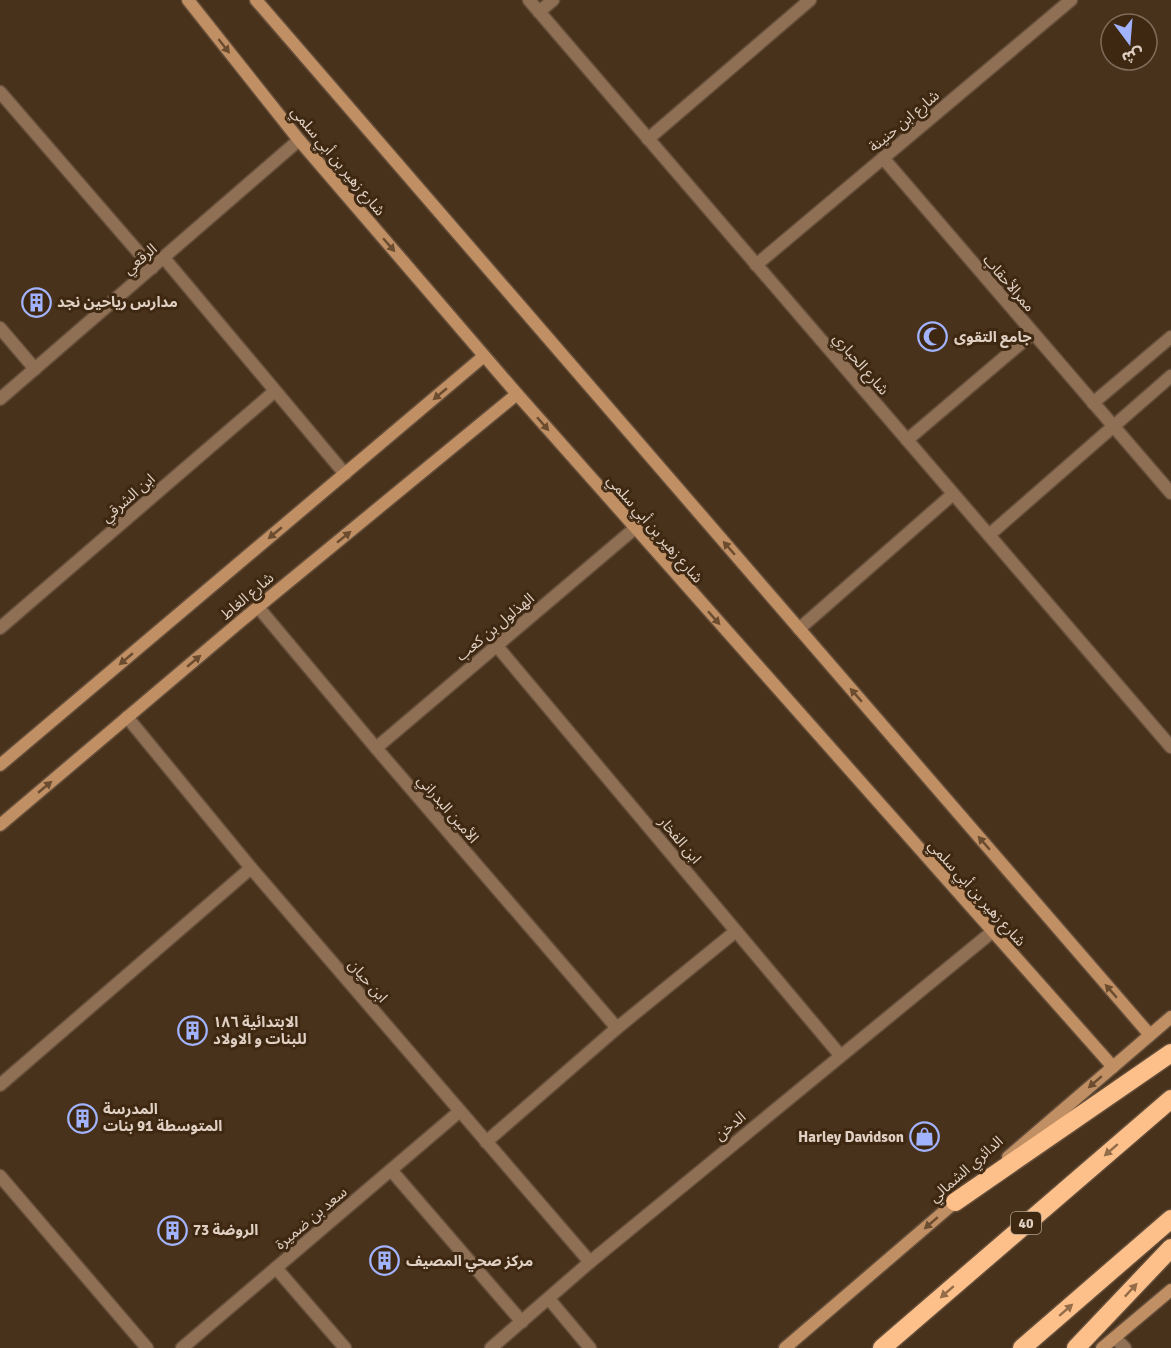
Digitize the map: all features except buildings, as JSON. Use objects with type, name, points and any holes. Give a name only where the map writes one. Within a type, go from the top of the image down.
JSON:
[{"type":"highway","points":[[955,1202],[1171,1053]]},
{"type":"highway","name":"40","points":[[882,1348],[1171,1098]]},
{"type":"highway","points":[[1022,1348],[1171,1219]]},
{"type":"highway","points":[[1076,1348],[1171,1248]]},
{"type":"street","name":"شارع زهير بن أبي سلمي","points":[[188,0],[299,140],[484,356],[634,529],[1113,1067]]},
{"type":"street","points":[[256,0],[1150,1035]]},
{"type":"street","name":"شارع الحباري","points":[[529,0],[1171,747]]},
{"type":"street","points":[[539,12],[553,0]]},
{"type":"street","points":[[648,139],[810,0]]},
{"type":"street","name":"شارع ابن حنينة","points":[[756,265],[1071,0]]},
{"type":"street","points":[[0,92],[152,268]]},
{"type":"street","name":"الرقعي","points":[[0,399],[299,140]]},
{"type":"street","name":"ممرالأحقاب","points":[[883,158],[1171,493]]},
{"type":"street","points":[[164,258],[345,474]]},
{"type":"street","points":[[0,328],[35,369]]},
{"type":"street","points":[[907,440],[1033,333]]},
{"type":"street","points":[[1093,403],[1171,337]]},
{"type":"street","name":"شارع الغاط","points":[[0,765],[484,356]]},
{"type":"street","points":[[989,535],[1171,376]]},
{"type":"street","name":"ابن الشرقي","points":[[0,628],[275,391]]},
{"type":"street","name":"شارع الغاط","points":[[0,825],[258,607],[517,394]]},
{"type":"street","points":[[799,629],[953,494]]},
{"type":"street","name":"الهذلول بن كعب","points":[[376,748],[634,529]]},
{"type":"street","name":"الأمين البدراني","points":[[258,607],[617,1028]]},
{"type":"street","name":"ابن الفخار","points":[[496,645],[840,1055]]},
{"type":"street","name":"ابن حيان","points":[[127,717],[251,868],[590,1262]]},
{"type":"street","points":[[0,1085],[251,868]]},
{"type":"street","points":[[486,1142],[617,1028],[736,931]]},
{"type":"street","name":"الدخن","points":[[491,1348],[590,1262],[992,932]]},
{"type":"street","name":"الدائري الشمالي","points":[[785,1348],[1171,1017]]},
{"type":"street","name":"سعد بن ضميرة","points":[[182,1348],[460,1111]]},
{"type":"street","points":[[391,1170],[522,1322]]},
{"type":"street","points":[[0,1176],[147,1348]]},
{"type":"street","points":[[276,1268],[345,1348]]},
{"type":"street","points":[[1102,1348],[1171,1290]]},
{"type":"street","points":[[549,1299],[590,1348]]},
{"type":"street","points":[[1115,1338],[1125,1348]]},
{"type":"place","name":"مدارس رياحين نجد","points":[[36,302]]},
{"type":"place","name":"جامع التقوى","points":[[933,337]]},
{"type":"place","name":"الابتدائية ١٨٦ للبنات و الاولاد","points":[[192,1031]]},
{"type":"place","name":"المدرسة المتوسطة 91 بنات","points":[[82,1118]]},
{"type":"place","name":"Harley Davidson","points":[[925,1137]]},
{"type":"place","name":"الروضة 73","points":[[172,1230]]},
{"type":"place","name":"مركز صحي المصيف","points":[[385,1261]]}]
